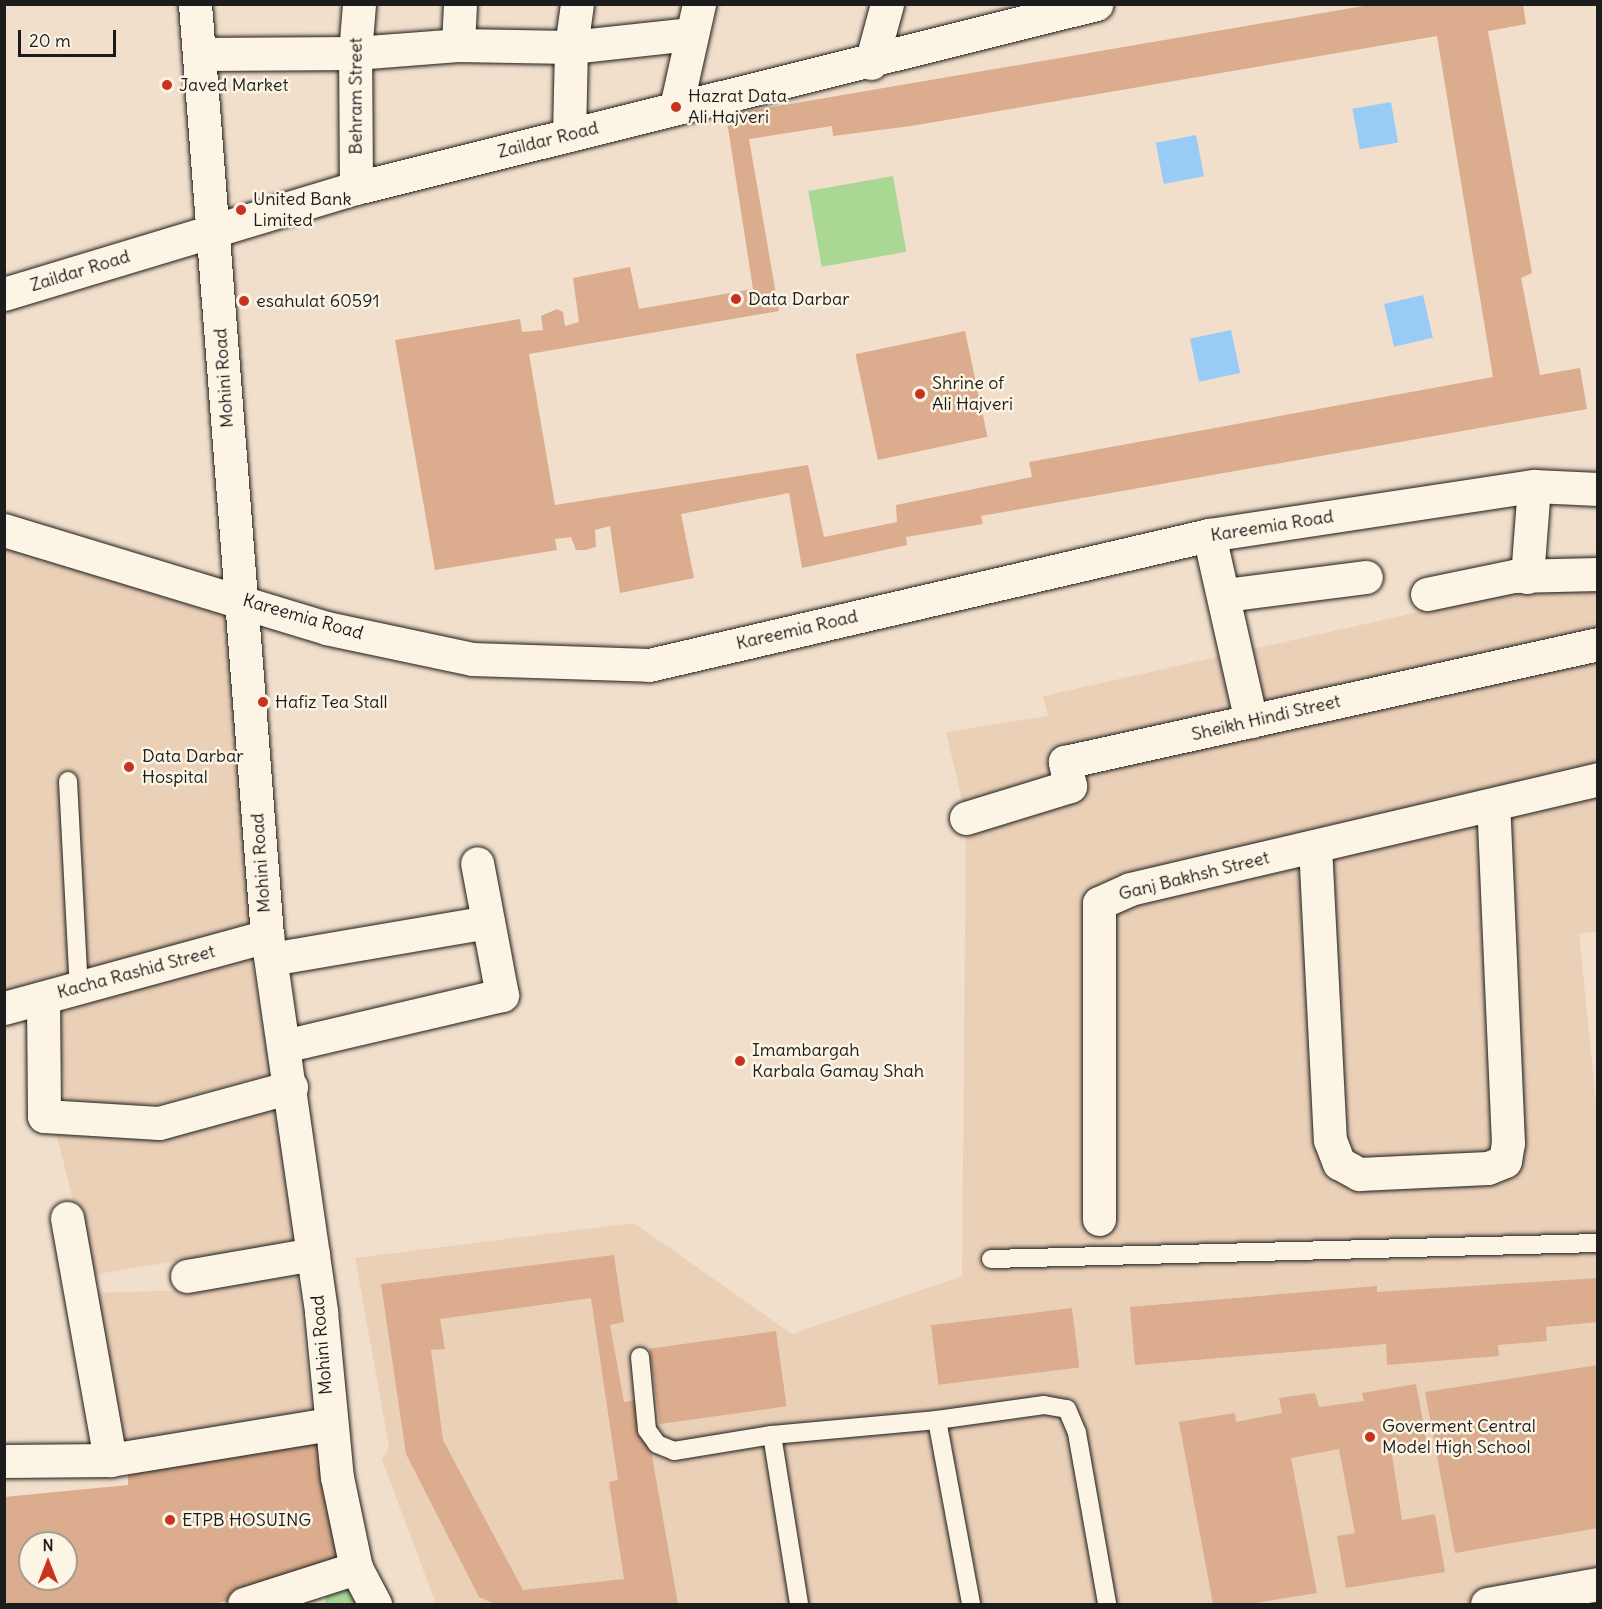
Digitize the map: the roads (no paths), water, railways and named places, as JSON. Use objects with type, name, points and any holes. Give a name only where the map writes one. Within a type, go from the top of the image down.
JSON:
[{"type":"street","name":"Mohini Road","points":[[195,4],[269,947],[291,1087],[313,1254],[329,1424],[356,1568],[375,1605]]},
{"type":"street","name":"Behram Street","points":[[356,188],[355,53],[359,4]]},
{"type":"street","points":[[458,45],[460,4]]},
{"type":"street","points":[[569,135],[571,47],[577,4]]},
{"type":"street","points":[[871,63],[887,4]]},
{"type":"street","name":"Zaildar Road","points":[[4,294],[356,188],[676,107],[871,63],[1052,10],[1096,4]]},
{"type":"street","points":[[199,54],[355,53],[458,45],[571,47],[695,19],[676,107]]},
{"type":"street","points":[[1527,577],[1534,486]]},
{"type":"street","name":"Kareemia Road","points":[[4,531],[241,599],[326,628],[472,659],[649,665],[1209,535],[1534,486],[1598,489]]},
{"type":"street","points":[[1209,535],[1225,595],[1251,721]]},
{"type":"street","points":[[1427,594],[1514,576],[1598,574]]},
{"type":"street","points":[[1225,595],[1366,577]]},
{"type":"street","name":"Sheikh Hindi Street","points":[[966,818],[1070,786],[1065,762],[1598,644]]},
{"type":"street","name":"Ganj Bakhsh Street","points":[[1099,1219],[1099,903],[1130,889],[1598,779]]},
{"type":"street","points":[[1315,846],[1330,1140],[1339,1163],[1359,1174],[1488,1168],[1505,1161],[1508,1143],[1493,805]]},
{"type":"street","points":[[284,1046],[502,995],[477,863]]},
{"type":"street","name":"Kacha Rashid Street","points":[[4,1008],[79,988],[269,947],[488,922]]},
{"type":"street","points":[[43,998],[44,1116],[159,1123],[291,1087]]},
{"type":"street","points":[[67,1218],[110,1460]]},
{"type":"street","points":[[187,1276],[313,1254]]},
{"type":"street","points":[[4,1461],[110,1460],[329,1424]]},
{"type":"street","points":[[244,1605],[321,1593],[356,1568]]},
{"type":"street","points":[[1487,1605],[1598,1584]]},
{"type":"lane","points":[[68,781],[79,988]]},
{"type":"lane","points":[[991,1258],[1598,1243]]},
{"type":"lane","points":[[640,1357],[647,1430],[657,1444],[675,1451],[772,1435],[937,1420],[1044,1405],[1067,1409],[1077,1432],[1107,1605]]},
{"type":"lane","points":[[937,1420],[971,1605]]},
{"type":"lane","points":[[772,1435],[799,1605]]},
{"type":"water","points":[[1391,102],[1398,142],[1360,149],[1353,109]]},
{"type":"water","points":[[1196,135],[1204,176],[1164,184],[1156,143]]},
{"type":"water","points":[[1423,295],[1433,338],[1394,347],[1384,304]]},
{"type":"water","points":[[1231,330],[1240,373],[1199,382],[1190,339]]},
{"type":"place","name":"Javed Market","points":[[167,85]]},
{"type":"place","name":"Hazrat Data Ali Hajveri","points":[[676,107]]},
{"type":"place","name":"United Bank Limited","points":[[241,210]]},
{"type":"place","name":"Data Darbar","points":[[736,299]]},
{"type":"place","name":"esahulat 60591","points":[[244,301]]},
{"type":"place","name":"Shrine of Ali Hajveri","points":[[920,394]]},
{"type":"place","name":"Hafiz Tea Stall","points":[[263,702]]},
{"type":"place","name":"Data Darbar Hospital","points":[[129,767]]},
{"type":"place","name":"Imambargah Karbala Gamay Shah","points":[[740,1061]]},
{"type":"place","name":"Goverment Central Model High School","points":[[1370,1437]]},
{"type":"place","name":"ETPB HOSUING","points":[[170,1520]]}]
